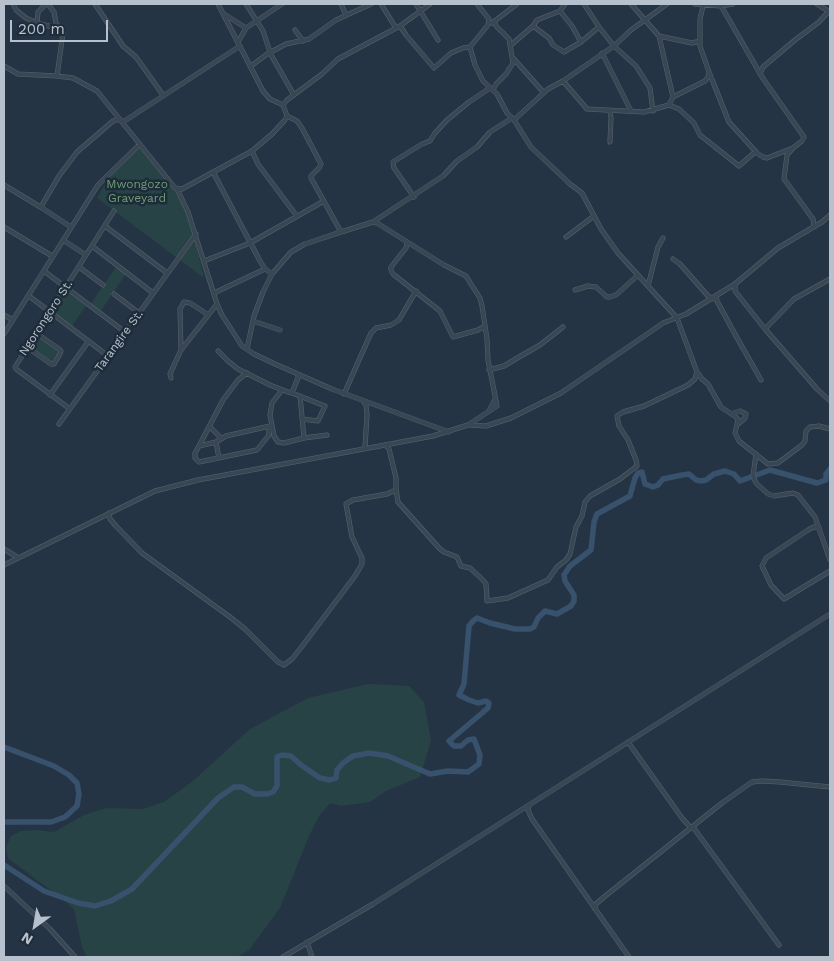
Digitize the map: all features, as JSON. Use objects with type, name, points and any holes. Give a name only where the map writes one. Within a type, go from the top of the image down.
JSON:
[{"type":"street","points":[[13,4],[22,15],[37,23],[60,29]]},
{"type":"street","points":[[37,23],[38,12],[47,4],[54,12],[56,23],[63,33],[57,76]]},
{"type":"street","points":[[94,4],[116,38],[136,57],[163,95]]},
{"type":"street","points":[[218,4],[266,96],[283,105],[287,116],[297,121],[302,128],[321,164],[311,178],[341,232]]},
{"type":"street","points":[[246,4],[264,33],[270,53],[294,94]]},
{"type":"street","points":[[42,208],[59,176],[77,152],[113,120],[129,119],[239,44],[246,28],[282,4]]},
{"type":"street","points":[[341,4],[346,15]]},
{"type":"street","points":[[251,66],[286,44],[303,41],[315,36],[336,20],[371,4]]},
{"type":"street","points":[[381,4],[398,27],[434,68],[451,53],[470,47],[488,25],[517,4]]},
{"type":"street","points":[[416,4],[438,40]]},
{"type":"street","points":[[283,105],[338,59],[398,27],[430,4]]},
{"type":"street","points":[[511,46],[537,20],[560,11],[565,4]]},
{"type":"street","points":[[584,4],[614,46],[636,66],[650,88],[653,110]]},
{"type":"street","points":[[631,4],[659,36],[673,98]]},
{"type":"street","points":[[247,349],[258,303],[272,274],[295,249],[373,222],[414,197],[443,176],[457,161],[477,147],[490,132],[513,119],[544,93],[614,46],[631,30],[668,4]]},
{"type":"street","points":[[695,4],[703,6],[733,4]]},
{"type":"street","points":[[760,74],[763,67],[830,12],[817,4]]},
{"type":"street","points":[[480,5],[488,16],[488,25]]},
{"type":"street","points":[[721,5],[760,74],[777,101],[804,137],[787,155],[784,179],[810,214],[814,227]]},
{"type":"street","points":[[703,6],[700,20],[700,40],[709,72],[728,122],[763,157],[767,158],[793,148]]},
{"type":"street","points":[[560,11],[572,26],[581,42]]},
{"type":"street","points":[[223,13],[246,28]]},
{"type":"street","points":[[414,197],[393,166],[393,162],[430,141],[447,120],[469,102],[492,89],[513,63],[511,46],[508,39],[494,22]]},
{"type":"street","points":[[533,26],[550,38],[554,45],[564,52],[581,42],[593,30],[599,27]]},
{"type":"street","points":[[295,30],[303,41]]},
{"type":"street","points":[[659,36],[692,43],[700,40]]},
{"type":"street","points":[[470,47],[475,65],[483,81],[501,100],[507,113],[531,147],[588,200],[594,216],[618,253],[677,318],[697,372],[708,384],[720,407],[736,417],[738,424]]},
{"type":"street","points":[[602,53],[631,111]]},
{"type":"street","points":[[512,57],[544,93]]},
{"type":"street","points":[[4,66],[18,74],[73,78],[97,91],[176,189],[188,212],[196,234],[217,304],[230,329],[247,349],[299,375],[344,394],[449,432]]},
{"type":"street","points":[[563,81],[587,108],[610,111],[653,110],[669,105],[673,98],[705,81],[709,72]]},
{"type":"street","points":[[669,105],[684,113],[694,123],[700,134],[737,166],[741,166],[752,154],[757,152]]},
{"type":"street","points":[[610,111],[610,142]]},
{"type":"street","points":[[176,189],[182,189],[252,151],[272,134],[287,116]]},
{"type":"street","points":[[4,334],[101,181],[140,144]]},
{"type":"street","points":[[252,151],[258,164],[296,215]]},
{"type":"street","points":[[213,172],[265,269],[272,274]]},
{"type":"street","points":[[4,185],[71,227]]},
{"type":"street","points":[[204,261],[250,243],[296,215],[324,201]]},
{"type":"street","name":"Ngorongoro St.","points":[[70,409],[15,368],[114,211]]},
{"type":"street","points":[[468,425],[486,426],[521,414],[570,387],[663,323],[677,318],[735,284],[778,248],[814,227],[830,215]]},
{"type":"street","points":[[566,237],[594,216]]},
{"type":"street","points":[[4,565],[155,491],[198,480],[449,432],[468,425],[488,411],[495,399],[489,370],[480,298],[466,276],[373,222]]},
{"type":"street","points":[[105,226],[167,273]]},
{"type":"street","points":[[4,227],[52,256]]},
{"type":"street","name":"Tarangire St.","points":[[59,424],[196,234]]},
{"type":"street","points":[[648,286],[658,247],[663,238]]},
{"type":"street","points":[[63,240],[86,255]]},
{"type":"street","points":[[407,242],[406,248],[391,267],[391,270],[440,311],[453,337],[478,330],[485,326]]},
{"type":"street","points":[[92,246],[153,293]]},
{"type":"street","points":[[673,259],[680,264],[708,296],[714,297],[717,301],[761,380]]},
{"type":"street","points":[[79,267],[103,285]]},
{"type":"street","points":[[214,293],[265,269]]},
{"type":"street","points":[[44,271],[125,332]]},
{"type":"street","points":[[575,290],[588,286],[596,287],[607,297],[610,297],[616,295],[637,276]]},
{"type":"street","points":[[765,329],[794,299],[830,279]]},
{"type":"street","points":[[735,284],[735,291],[765,329],[817,389],[830,401]]},
{"type":"street","points":[[344,394],[371,333],[376,328],[391,325],[399,320],[416,291]]},
{"type":"street","points":[[114,294],[139,313]]},
{"type":"street","points":[[29,296],[108,356]]},
{"type":"street","points":[[181,350],[180,309],[184,302],[190,303],[207,314]]},
{"type":"street","points":[[171,378],[170,374],[181,350],[207,314],[217,304]]},
{"type":"street","points":[[4,315],[13,320]]},
{"type":"street","points":[[253,321],[280,330]]},
{"type":"street","points":[[489,370],[504,366],[563,327]]},
{"type":"street","points":[[27,347],[51,364],[54,364],[61,352],[36,333]]},
{"type":"street","points":[[50,394],[88,342]]},
{"type":"street","points":[[218,350],[228,361],[247,373],[282,390],[325,406],[326,408],[318,421],[302,419]]},
{"type":"street","points":[[385,445],[389,448],[396,478],[398,502],[440,549],[457,557],[461,566],[470,568],[483,580],[486,584],[487,601],[508,598],[548,580],[570,554],[576,527],[582,516],[585,502],[590,496],[620,479],[637,466],[628,440],[619,426],[617,416],[623,412],[644,406],[688,385],[695,379],[697,372]]},
{"type":"street","points":[[247,373],[231,387],[195,453],[197,461],[257,450],[269,435],[272,403],[282,390]]},
{"type":"street","points":[[292,393],[299,375]]},
{"type":"street","points":[[273,386],[275,398]]},
{"type":"street","points":[[300,396],[304,438]]},
{"type":"street","points":[[362,400],[366,405],[367,415],[365,448]]},
{"type":"street","points":[[731,414],[740,411],[746,414],[745,418],[734,429],[735,434],[739,441],[768,464],[778,463],[802,445],[805,441],[806,431],[810,427],[818,426],[830,429]]},
{"type":"street","points":[[210,426],[221,438]]},
{"type":"street","points":[[199,446],[216,442],[221,438],[270,426]]},
{"type":"street","points":[[270,426],[274,436],[280,443],[327,435]]},
{"type":"street","points":[[216,442],[219,458]]},
{"type":"street","points":[[389,448],[392,443]]},
{"type":"street","points":[[756,454],[753,476],[756,484],[768,494],[774,496],[788,493],[796,494],[815,517],[830,560]]},
{"type":"street","points":[[109,513],[110,519],[142,553],[230,617],[245,629],[278,662],[284,664],[292,660],[362,564],[362,558],[352,537],[346,508],[348,502],[360,498],[387,494],[396,489]]},
{"type":"street","points":[[819,528],[812,528],[766,558],[762,564],[763,569],[771,585],[784,599],[830,571]]},
{"type":"street","points":[[4,549],[12,556],[17,557]]},
{"type":"street","points":[[11,561],[12,556]]},
{"type":"street","points":[[283,957],[373,904],[830,614]]},
{"type":"street","points":[[628,742],[682,818],[692,827],[779,945]]},
{"type":"street","points":[[595,909],[596,904],[604,897],[752,782],[780,782],[830,787]]},
{"type":"street","points":[[529,806],[528,810],[532,818],[629,957]]},
{"type":"street","points":[[4,886],[44,923],[75,957]]},
{"type":"street","points":[[307,942],[312,957]]},
{"type":"green space","name":"Mwongozo Graveyard","points":[[141,147],[185,207],[204,278],[97,198],[111,174],[136,149]]},
{"type":"green space","points":[[116,267],[126,274],[100,312],[90,305]]},
{"type":"green space","points":[[67,291],[86,306],[72,326],[53,312]]},
{"type":"green space","points":[[38,336],[59,351],[59,354],[52,362],[31,347]]},
{"type":"green space","points":[[368,684],[409,686],[424,702],[431,741],[420,777],[386,791],[370,802],[341,806],[330,803],[319,816],[309,836],[280,908],[249,950],[237,957],[87,957],[82,947],[74,909],[8,858],[6,847],[11,836],[21,831],[54,832],[84,815],[107,808],[143,809],[164,802],[193,781],[250,729],[308,698]]},
{"type":"waterway","points":[[4,865],[44,891],[78,903],[95,906],[111,901],[132,889],[218,798],[234,787],[242,787],[255,794],[273,792],[277,786],[277,757],[282,755],[291,756],[320,778],[330,780],[336,778],[337,770],[353,756],[369,753],[388,756],[430,774],[448,771],[468,772],[479,764],[480,755],[474,739],[468,740],[461,746],[454,746],[449,741],[488,708],[489,703],[486,701],[478,703],[459,695],[464,684],[469,626],[477,618],[515,629],[530,629],[534,627],[538,618],[545,611],[557,614],[571,606],[574,601],[574,595],[565,581],[564,575],[570,566],[591,550],[594,522],[597,514],[630,496],[638,473],[642,472],[645,484],[653,487],[658,485],[663,479],[689,474],[696,480],[701,481],[725,471],[734,474],[740,481],[770,470],[817,483],[826,480],[826,474],[830,469]]},
{"type":"waterway","points":[[4,747],[54,766],[69,775],[77,783],[79,794],[77,806],[65,817],[51,822],[4,822]]}]
